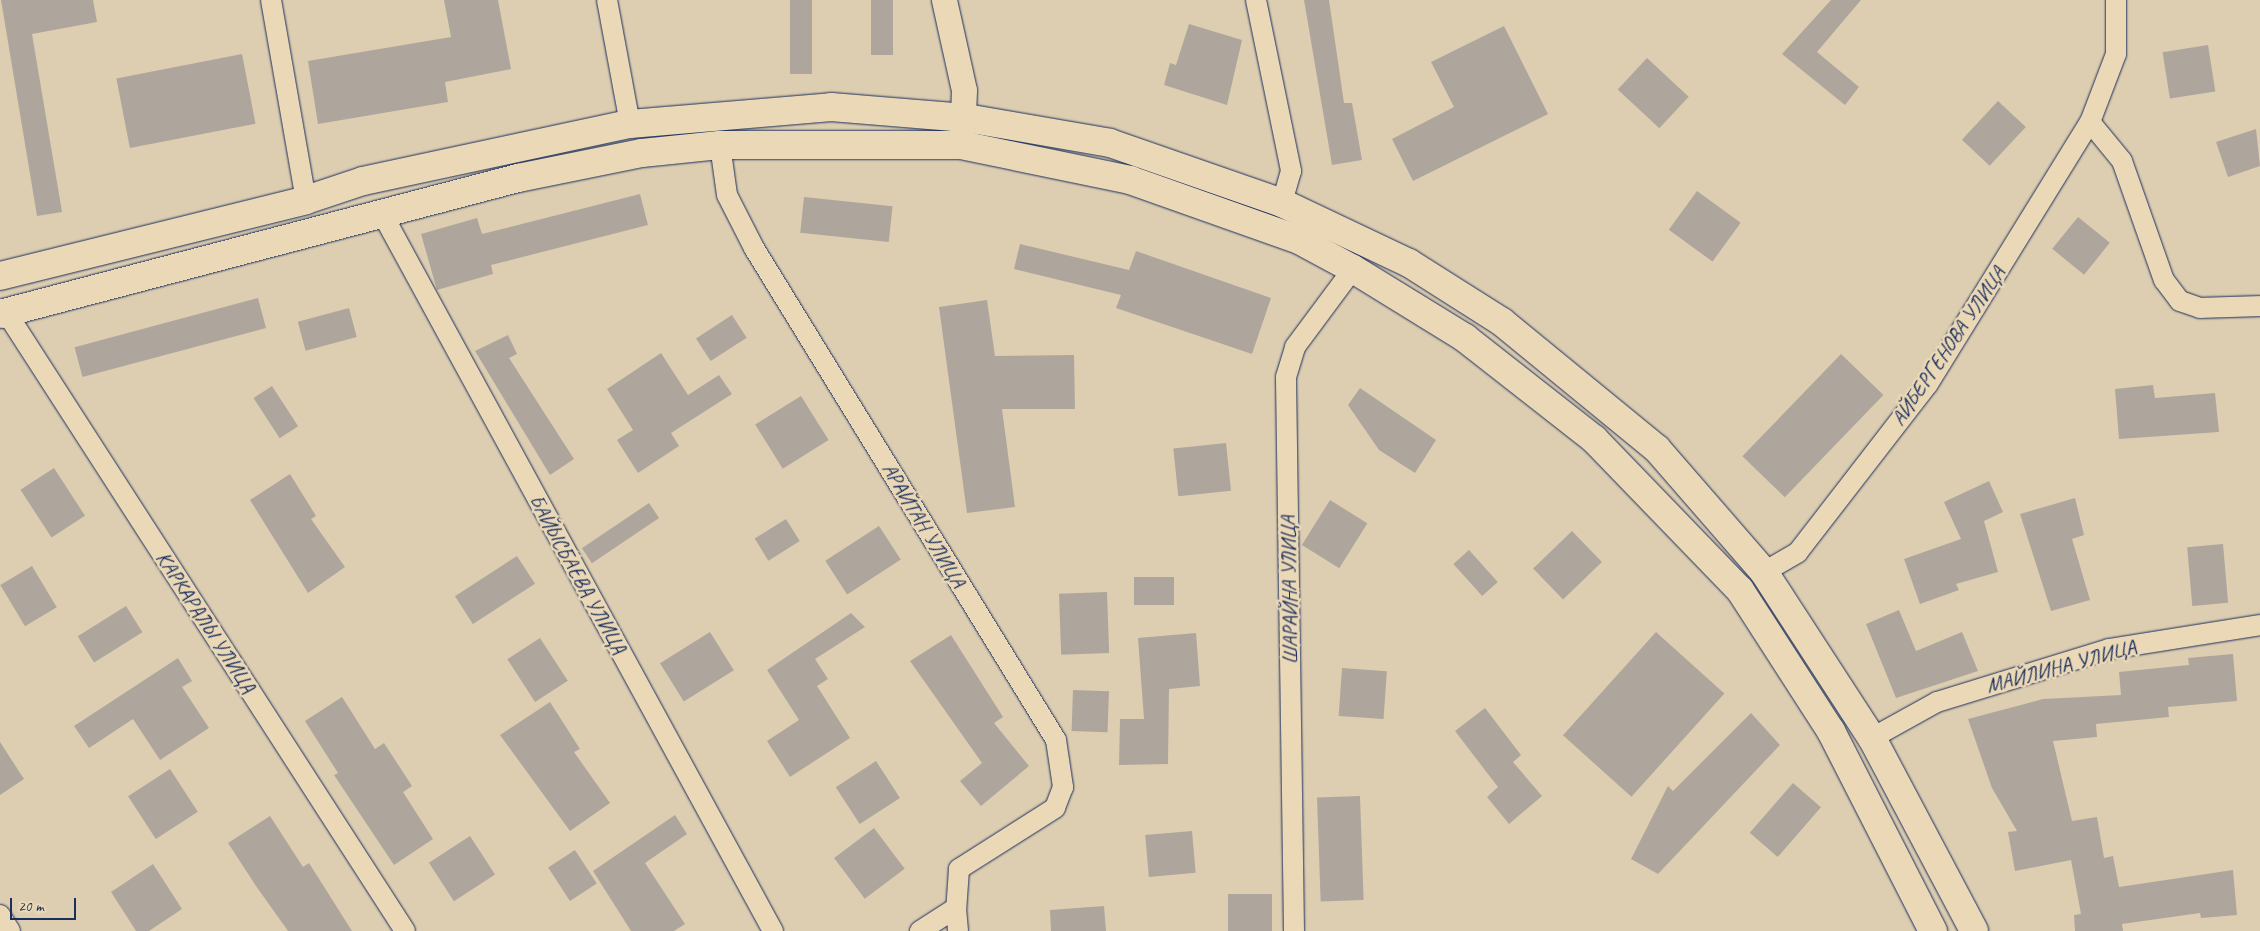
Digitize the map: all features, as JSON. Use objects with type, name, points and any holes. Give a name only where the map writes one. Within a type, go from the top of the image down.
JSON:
[{"type":"highway","points":[[0,276],[306,200],[363,181],[630,124],[832,107],[966,118],[1110,144],[1282,203],[1410,263],[1502,322],[1657,449],[1764,572],[1872,738],[1974,931]]},
{"type":"highway","points":[[3,313],[384,217],[518,178],[642,153],[720,145],[961,145],[1130,180],[1299,240],[1353,269],[1465,338],[1594,439],[1740,590],[1830,731],[1933,931]]},
{"type":"street","points":[[271,0],[306,200]]},
{"type":"street","points":[[607,0],[630,124]]},
{"type":"street","points":[[944,0],[966,118],[961,145]]},
{"type":"street","points":[[1256,0],[1291,171],[1282,203]]},
{"type":"street","name":"АЙБЕРГЕНОВА УЛИЦА","points":[[1764,572],[1798,552],[1928,384],[2090,122],[2116,54],[2116,0]]},
{"type":"street","points":[[2090,122],[2122,161],[2164,280],[2180,301],[2200,308],[2260,306]]},
{"type":"street","name":"АРАЙТАН УЛИЦА","points":[[720,145],[728,195],[754,248],[1056,740],[1063,787],[1055,808],[959,869],[956,908]]},
{"type":"street","name":"БАЙЫСБАЕВА УЛИЦА","points":[[384,217],[773,931]]},
{"type":"street","name":"ШАРАЙНА УЛИЦА","points":[[1294,931],[1286,377],[1295,347],[1353,269]]},
{"type":"street","name":"КАРКАРАЛЫ УЛИЦА","points":[[3,313],[405,931]]},
{"type":"street","name":"МАЙЛИНА УЛИЦА","points":[[1872,738],[1937,702],[2109,649],[2260,625]]},
{"type":"street","points":[[920,931],[956,908],[958,931]]},
{"type":"street","points":[[0,916],[10,931]]},
{"type":"building","points":[[1,0],[93,0],[97,22],[32,34],[62,212],[37,216]]},
{"type":"building","points":[[444,0],[498,0],[511,69],[445,82],[448,102],[318,124],[308,61],[451,37]]},
{"type":"building","points":[[790,0],[812,0],[812,74],[790,74]]},
{"type":"building","points":[[871,0],[893,0],[893,55],[871,55]]},
{"type":"building","points":[[1304,0],[1329,0],[1344,103],[1352,103],[1362,160],[1332,165]]},
{"type":"building","points":[[1831,0],[1861,0],[1817,52],[1859,87],[1845,105],[1782,54]]},
{"type":"building","points":[[1189,24],[1242,40],[1227,105],[1164,85],[1170,63],[1176,65]]},
{"type":"building","points":[[1504,26],[1548,114],[1413,181],[1392,139],[1454,107],[1431,62]]},
{"type":"building","points":[[2208,45],[2215,91],[2170,99],[2163,52]]},
{"type":"building","points":[[242,54],[256,124],[130,148],[116,78]]},
{"type":"building","points":[[1647,58],[1689,97],[1659,128],[1618,89]]},
{"type":"building","points":[[1998,101],[2026,127],[1990,166],[1962,140]]},
{"type":"building","points":[[2256,129],[2260,166],[2228,177],[2216,142]]},
{"type":"building","points":[[1697,191],[1741,223],[1712,262],[1669,230]]},
{"type":"building","points":[[640,194],[648,225],[491,265],[493,274],[437,290],[421,234],[477,218],[482,234]]},
{"type":"building","points":[[804,197],[893,206],[889,242],[800,233]]},
{"type":"building","points":[[2078,217],[2110,243],[2084,275],[2052,249]]},
{"type":"building","points":[[1020,244],[1129,270],[1136,251],[1271,298],[1252,354],[1116,308],[1121,295],[1014,269]]},
{"type":"building","points":[[258,298],[266,328],[82,377],[74,347]]},
{"type":"building","points":[[987,300],[995,356],[1074,355],[1075,409],[1002,409],[1015,507],[967,513],[939,307]]},
{"type":"building","points":[[349,308],[357,337],[306,351],[298,322]]},
{"type":"building","points":[[732,315],[747,338],[711,361],[696,338]]},
{"type":"building","points":[[508,335],[517,354],[509,358],[574,459],[550,475],[475,351]]},
{"type":"building","points":[[661,353],[688,395],[719,375],[732,394],[671,433],[679,446],[638,473],[617,440],[633,430],[607,389]]},
{"type":"building","points":[[1841,354],[1883,395],[1785,497],[1742,456]]},
{"type":"building","points":[[2153,385],[2155,398],[2215,393],[2219,432],[2119,439],[2115,389]]},
{"type":"building","points":[[272,386],[298,426],[280,438],[254,398]]},
{"type":"building","points":[[1360,388],[1436,440],[1415,473],[1379,450],[1348,405]]},
{"type":"building","points":[[801,396],[829,440],[783,469],[755,425]]},
{"type":"building","points":[[1226,443],[1231,491],[1178,496],[1173,449]]},
{"type":"building","points":[[54,468],[85,516],[51,538],[20,490]]},
{"type":"building","points":[[290,474],[316,516],[311,519],[345,567],[308,593],[250,500]]},
{"type":"building","points":[[1989,481],[2003,512],[1984,521],[1998,572],[1956,584],[1959,590],[1920,604],[1904,559],[1961,539],[1944,502]]},
{"type":"building","points":[[2075,498],[2084,535],[2072,539],[2090,600],[2051,611],[2020,514]]},
{"type":"building","points":[[1330,500],[1367,523],[1339,568],[1302,545]]},
{"type":"building","points":[[649,503],[659,518],[592,563],[582,548]]},
{"type":"building","points":[[786,519],[800,541],[768,561],[755,539]]},
{"type":"building","points":[[879,526],[901,560],[847,594],[825,561]]},
{"type":"building","points":[[1572,531],[1602,562],[1563,599],[1533,569]]},
{"type":"building","points":[[2223,544],[2228,603],[2192,606],[2187,547]]},
{"type":"building","points":[[1469,550],[1498,582],[1482,596],[1453,564]]},
{"type":"building","points":[[517,556],[535,584],[473,624],[455,596]]},
{"type":"building","points":[[32,566],[57,607],[25,626],[0,585]]},
{"type":"building","points":[[1134,577],[1174,577],[1174,605],[1134,605]]},
{"type":"building","points":[[1107,592],[1109,653],[1061,655],[1059,594]]},
{"type":"building","points":[[126,606],[142,632],[94,662],[78,636]]},
{"type":"building","points":[[1899,610],[1916,651],[1962,632],[1978,671],[1896,698],[1866,624]]},
{"type":"building","points":[[851,613],[865,627],[815,659],[828,679],[817,686],[850,738],[790,777],[767,741],[799,720],[767,670]]},
{"type":"building","points":[[710,632],[734,670],[684,701],[660,663]]},
{"type":"building","points":[[1656,632],[1724,694],[1631,797],[1563,735]]},
{"type":"building","points":[[1196,633],[1200,686],[1169,689],[1168,764],[1119,765],[1120,719],[1144,719],[1138,638]]},
{"type":"building","points":[[951,635],[1003,717],[994,723],[1029,766],[981,806],[960,781],[982,763],[910,661]]},
{"type":"building","points":[[540,638],[568,681],[535,702],[507,659]]},
{"type":"building","points":[[2233,654],[2237,701],[2168,707],[2169,717],[2096,724],[2097,737],[2053,741],[2072,821],[2097,817],[2104,858],[2113,856],[2119,887],[2233,870],[2237,915],[2201,918],[2200,913],[2122,924],[2123,931],[2075,931],[2074,915],[2081,914],[2071,860],[2015,871],[2008,832],[2017,831],[1992,788],[1968,719],[2043,699],[2121,695],[2119,672],[2189,665],[2188,658]]},
{"type":"building","points":[[178,658],[192,681],[182,687],[209,728],[160,760],[133,719],[89,748],[74,726]]},
{"type":"building","points":[[1342,668],[1387,671],[1384,719],[1339,716]]},
{"type":"building","points":[[1073,690],[1109,691],[1108,732],[1072,731]]},
{"type":"building","points":[[342,697],[375,749],[384,743],[412,786],[403,792],[433,839],[394,865],[334,775],[338,773],[305,721]]},
{"type":"building","points":[[550,702],[580,749],[574,752],[610,803],[570,831],[500,735]]},
{"type":"building","points":[[1485,708],[1521,755],[1513,762],[1542,796],[1509,824],[1487,797],[1498,787],[1455,731]]},
{"type":"building","points":[[1751,713],[1780,745],[1658,874],[1631,859],[1668,786],[1673,791]]},
{"type":"building","points":[[0,742],[24,779],[0,795]]},
{"type":"building","points":[[876,761],[900,798],[860,824],[836,787]]},
{"type":"building","points":[[170,769],[198,812],[156,839],[128,796]]},
{"type":"building","points":[[1793,783],[1821,807],[1778,857],[1750,833]]},
{"type":"building","points":[[1360,796],[1364,900],[1321,901],[1317,798]]},
{"type":"building","points":[[675,815],[687,834],[645,863],[685,924],[674,931],[631,931],[593,871]]},
{"type":"building","points":[[270,816],[303,867],[309,863],[352,931],[288,931],[228,843]]},
{"type":"building","points":[[874,828],[905,869],[865,899],[834,858]]},
{"type":"building","points":[[1192,831],[1196,873],[1149,877],[1145,835]]},
{"type":"building","points":[[470,836],[495,875],[454,901],[429,863]]},
{"type":"building","points":[[575,850],[597,884],[570,901],[548,867]]},
{"type":"building","points":[[153,864],[182,909],[149,931],[136,931],[111,892]]},
{"type":"building","points":[[1228,894],[1272,894],[1272,931],[1228,931]]},
{"type":"building","points":[[1104,906],[1106,931],[1051,931],[1050,910]]}]
